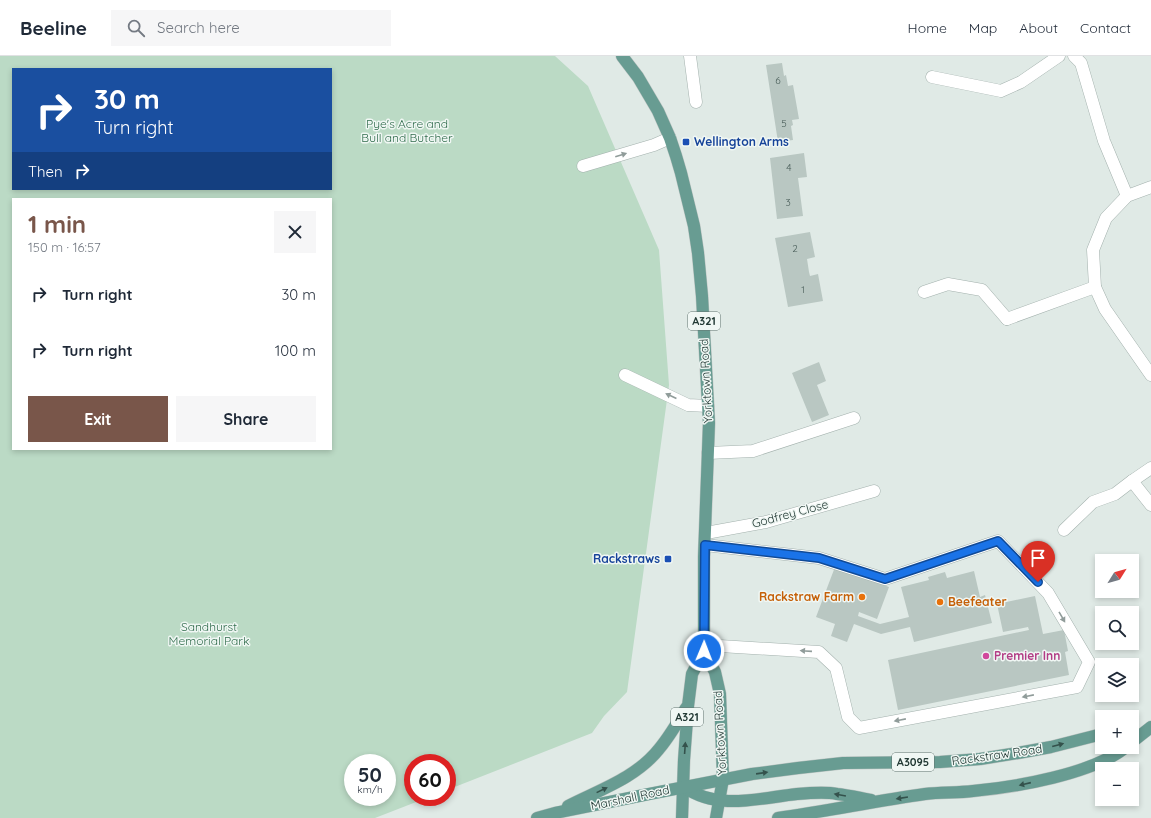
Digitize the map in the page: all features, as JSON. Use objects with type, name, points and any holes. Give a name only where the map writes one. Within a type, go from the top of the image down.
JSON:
[{"type":"main road","name":"Yorktown Road","points":[[622,56],[638,77],[658,112],[670,138],[683,179],[694,226],[703,304],[708,406],[704,648],[692,674],[684,760],[682,818]]},
{"type":"main road","name":"Yorktown Road","points":[[704,648],[715,672],[720,694],[723,779],[716,818]]},
{"type":"main road","points":[[554,813],[604,789],[639,768],[659,750],[688,706]]},
{"type":"main road","points":[[1139,729],[1151,727]]},
{"type":"main road","points":[[1139,736],[1151,727]]},
{"type":"main road","name":"Rackstraw Road","points":[[723,779],[843,763],[940,762],[980,759],[1051,747],[1095,736]]},
{"type":"main road","points":[[778,818],[926,794],[974,791],[1021,784],[1076,771],[1102,762],[1117,754]]},
{"type":"main road","name":"Marshall Road","points":[[537,818],[554,813],[723,779]]},
{"type":"main road","points":[[684,787],[692,792],[719,800],[732,802],[798,794],[836,793],[879,802]]},
{"type":"street","points":[[690,56],[696,102]]},
{"type":"street","points":[[932,78],[1001,91],[1021,82],[1058,56]]},
{"type":"street","points":[[1074,56],[1081,63],[1104,141],[1127,196]]},
{"type":"street","points":[[583,166],[654,145],[670,138]]},
{"type":"street","points":[[1151,187],[1127,196],[1106,218],[1093,250],[1095,287],[1105,309],[1151,375]]},
{"type":"street","points":[[924,292],[948,284],[982,290],[1008,319],[1095,287]]},
{"type":"street","points":[[625,375],[688,405],[708,406]]},
{"type":"street","points":[[708,453],[753,451],[854,418]]},
{"type":"street","points":[[1064,530],[1093,502],[1115,494],[1151,468]]},
{"type":"street","points":[[1132,481],[1151,505]]},
{"type":"street","name":"Godfrey Close","points":[[706,532],[766,522],[874,491]]},
{"type":"street","points":[[704,648],[820,652],[836,668],[848,717],[859,728],[1077,687],[1089,662],[1048,593],[998,541],[885,579],[819,558],[705,545]]},
{"type":"green space","name":"Sandhurst Memorial Park","points":[[0,56],[555,56],[588,86],[659,250],[669,385],[627,692],[604,716],[592,733],[456,786],[456,754],[404,754],[404,806],[406,806],[375,818],[0,818]]},
{"type":"building","points":[[782,63],[784,76],[786,75],[788,86],[793,85],[799,119],[792,120],[793,125],[791,126],[793,140],[778,142],[766,65]]},
{"type":"building","points":[[804,153],[807,177],[798,178],[803,216],[777,219],[770,158]]},
{"type":"building","points":[[810,232],[815,257],[807,259],[809,272],[810,276],[818,274],[823,301],[788,307],[775,238]]},
{"type":"building","points":[[819,362],[826,381],[817,385],[829,415],[812,422],[792,373]]},
{"type":"building","points":[[835,567],[889,587],[877,619],[859,612],[858,616],[880,624],[909,617],[901,587],[929,580],[928,577],[945,572],[947,578],[974,571],[980,597],[985,595],[992,623],[914,642],[910,627],[881,634],[854,624],[847,642],[831,636],[835,624],[816,617]]},
{"type":"building","name":"Premier Inn","points":[[1035,596],[1043,634],[1064,630],[1068,651],[1065,652],[1069,675],[898,710],[888,660],[1029,630],[1028,627],[1003,632],[997,604]]},
{"type":"place","name":"Wellington Arms","points":[[686,142]]},
{"type":"place","name":"Rackstraws","points":[[668,559]]},
{"type":"place","name":"Rackstraw Farm","points":[[862,597]]},
{"type":"place","name":"Beefeater","points":[[940,602]]},
{"type":"place","name":"Premier Inn","points":[[986,656]]},
{"type":"route","points":[[704,651],[705,545],[819,558],[885,579],[998,541],[1038,582]]},
{"type":"park label","name":"Pye's Acre and Bull and Butcher","points":[[407,131]]}]
